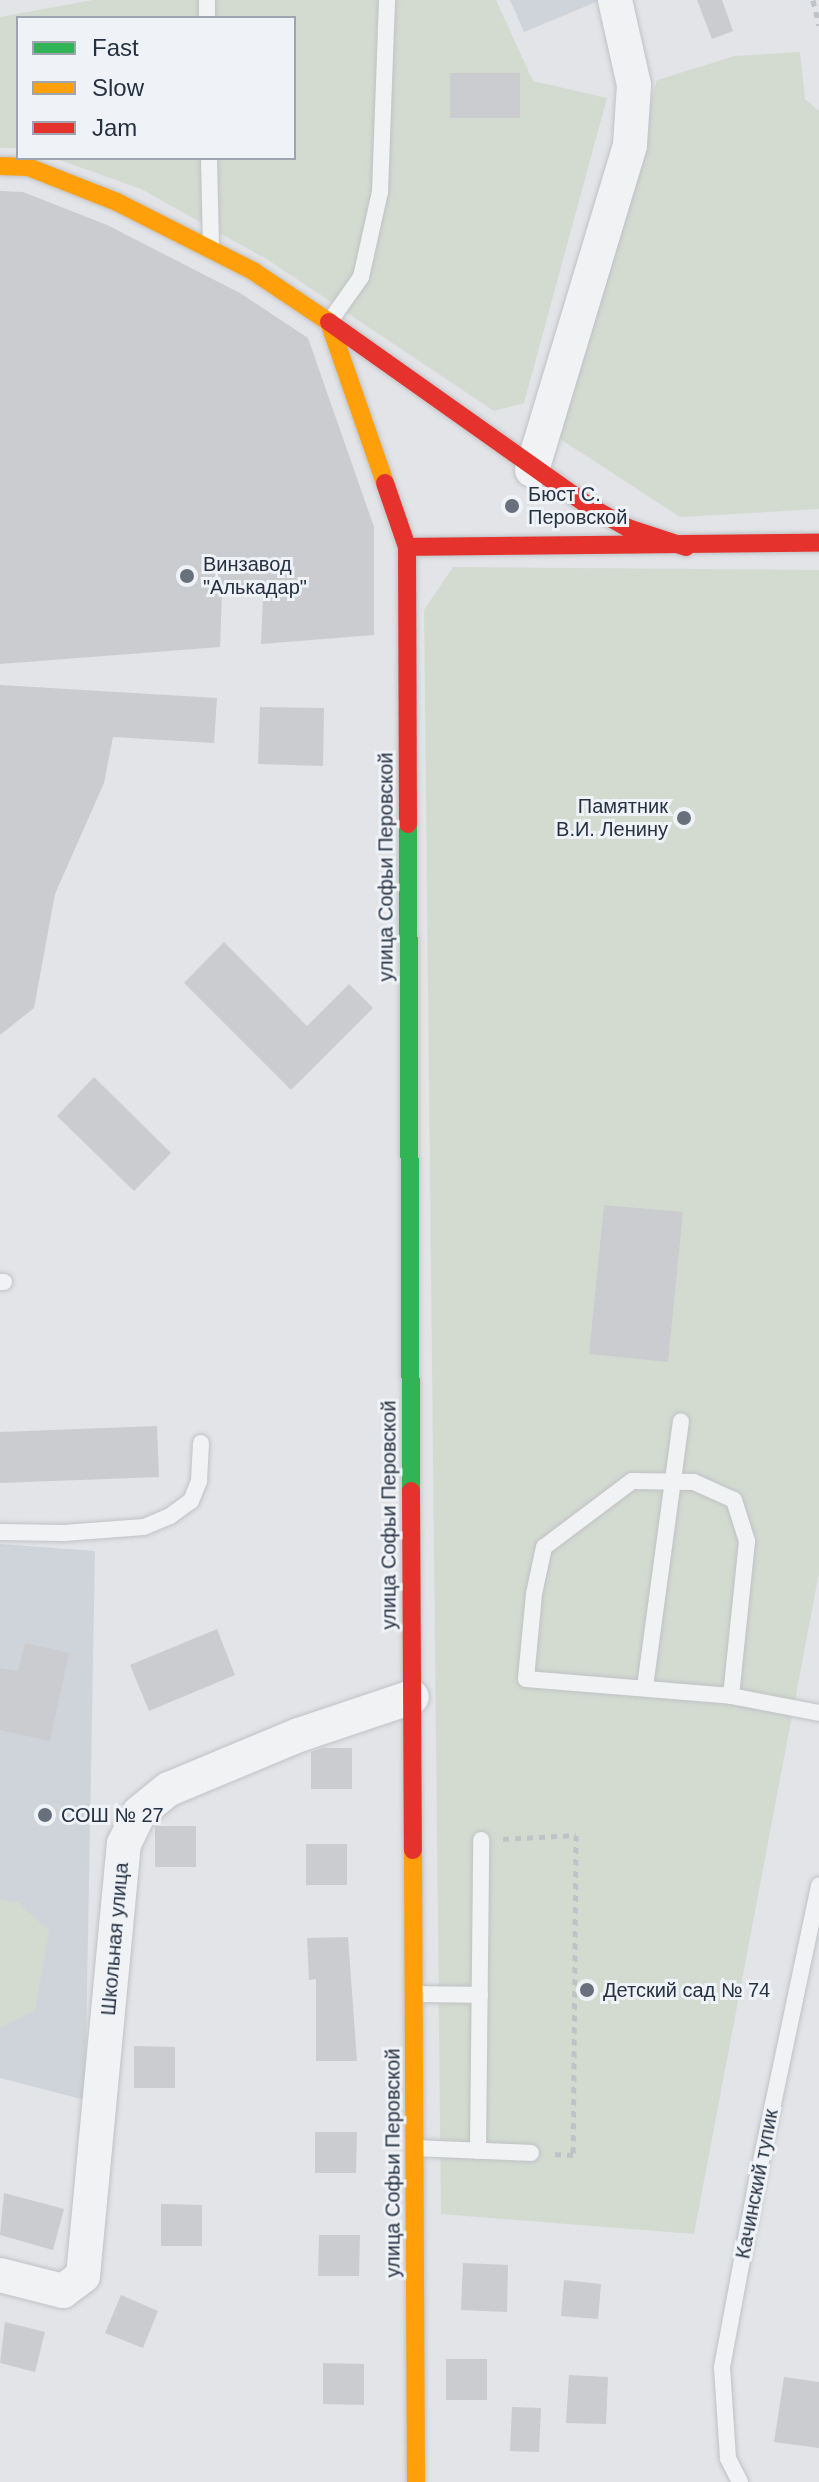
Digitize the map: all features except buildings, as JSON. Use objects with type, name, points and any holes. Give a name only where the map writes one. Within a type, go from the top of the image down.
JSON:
[{"type":"street","points":[[532,470],[630,145],[634,85],[615,0]]},
{"type":"street","points":[[0,166],[28,167],[117,202],[253,271],[329,322],[532,470],[628,528],[686,547]]},
{"type":"street","name":"улица Софьи Перовской","points":[[329,322],[407,547],[416,2482]]},
{"type":"street","points":[[407,547],[686,547],[819,543]]},
{"type":"street","name":"Школьная улица","points":[[0,2275],[63,2291],[83,2276],[124,1844],[139,1813],[169,1789],[299,1735],[412,1697]]},
{"type":"lane","points":[[329,322],[361,277],[380,192],[387,0]]},
{"type":"lane","points":[[209,160],[211,248]]},
{"type":"lane","points":[[645,1687],[681,1421]]},
{"type":"lane","points":[[0,1532],[64,1533],[144,1527],[170,1516],[191,1501],[199,1481],[201,1443]]},
{"type":"lane","points":[[731,1696],[747,1541],[734,1500],[694,1482],[632,1481],[572,1522],[544,1547],[534,1594],[526,1679],[731,1696],[819,1713]]},
{"type":"lane","points":[[478,2151],[481,1840]]},
{"type":"lane","name":"Качинский тупик","points":[[740,2482],[728,2458],[722,2367],[757,2180],[819,1885]]},
{"type":"lane","points":[[414,1994],[480,1995]]},
{"type":"lane","points":[[415,2148],[531,2153]]},
{"type":"path","points":[[813,0],[819,25]]},
{"type":"path","points":[[481,1840],[576,1835],[573,2155],[531,2153]]},
{"type":"shaded area","points":[[93,0],[496,0],[533,81],[607,98],[524,403],[494,411],[268,260],[141,189],[60,160],[296,160],[296,16],[16,16],[16,148],[0,148],[0,17]]},
{"type":"shaded area","points":[[510,0],[601,0],[524,32]]},
{"type":"shaded area","points":[[800,52],[805,99],[819,111],[819,509],[680,517],[551,433],[657,80],[735,56]]},
{"type":"shaded area","points":[[453,567],[819,570],[819,1573],[694,2234],[441,2214],[424,610]]},
{"type":"shaded area","name":"СОШ № 27","points":[[0,1544],[95,1551],[85,2100],[0,2078]]},
{"type":"shaded area","points":[[0,1899],[19,1903],[49,1931],[35,2010],[0,2028]]},
{"type":"traffic: fast","points":[[408,824],[411,1491]]},
{"type":"traffic: slow","points":[[0,166],[28,167],[117,202],[253,271],[329,322],[385,483]]},
{"type":"traffic: slow","points":[[413,1850],[416,2482]]},
{"type":"traffic: jam","points":[[329,322],[587,505],[628,528],[686,547]]},
{"type":"traffic: jam","points":[[385,483],[407,547],[408,824]]},
{"type":"traffic: jam","points":[[407,547],[819,543]]},
{"type":"traffic: jam","points":[[411,1491],[413,1850]]},
{"type":"place","name":"Бюст С. Перовской","points":[[512,506]]},
{"type":"place","name":"Винзавод \"Алькадар\"","points":[[187,576]]},
{"type":"place","name":"Памятник В.И. Ленину","points":[[684,818]]},
{"type":"place","name":"СОШ № 27","points":[[45,1815]]},
{"type":"place","name":"Детский сад № 74","points":[[587,1990]]}]
